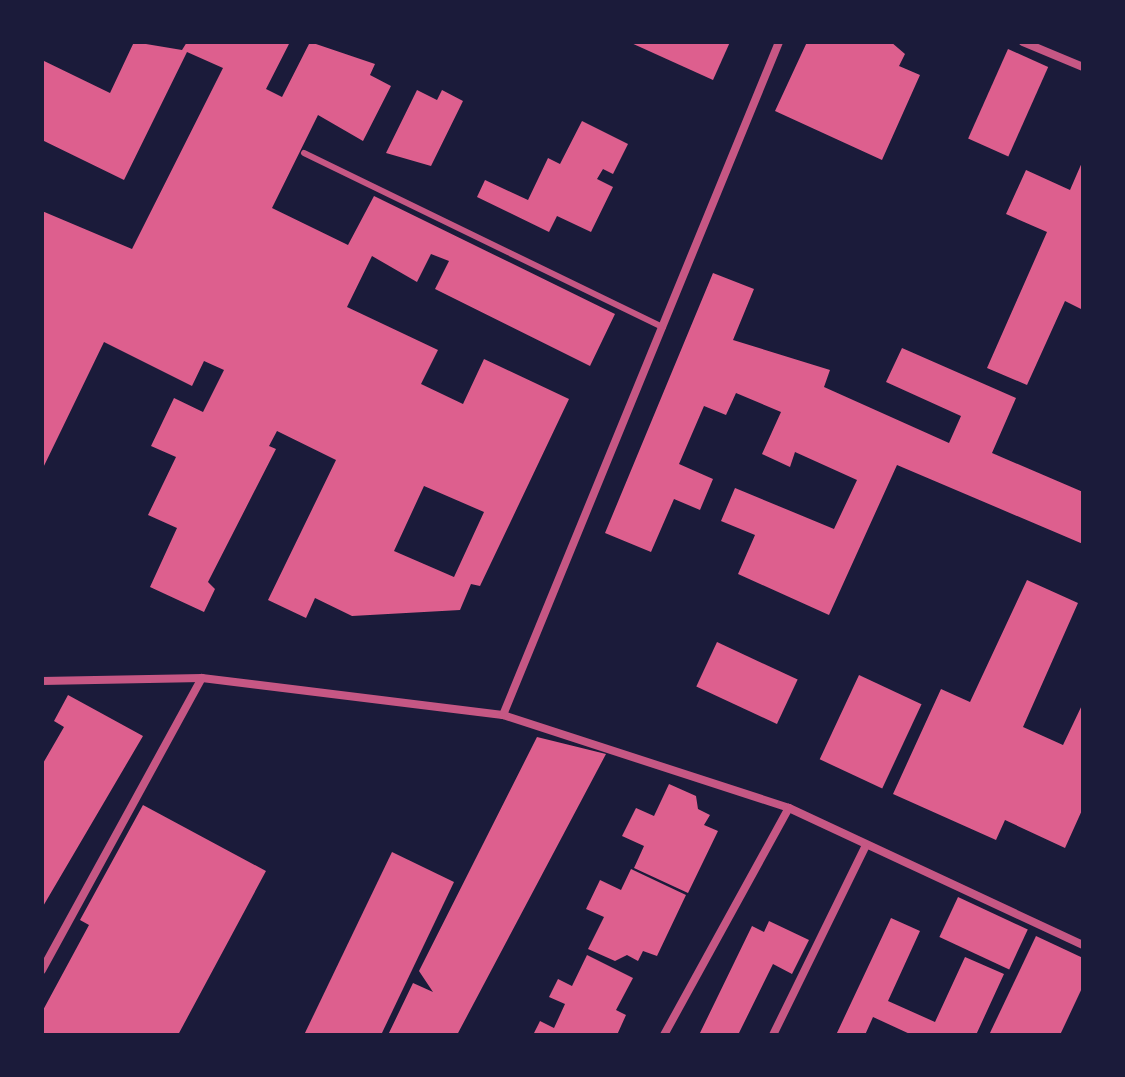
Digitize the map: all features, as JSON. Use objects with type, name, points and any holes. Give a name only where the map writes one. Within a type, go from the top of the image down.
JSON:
[{"type":"street","points":[[503,715],[779,42]]},
{"type":"street","points":[[1023,42],[1083,67]]},
{"type":"street","points":[[42,970],[202,678]]},
{"type":"street","points":[[42,681],[202,678],[503,715],[789,808],[1083,945]]},
{"type":"street","points":[[664,1035],[789,808]]},
{"type":"street","points":[[773,1035],[866,845]]},
{"type":"lane","points":[[304,153],[663,327]]},
{"type":"building","points":[[134,42],[182,50],[187,42],[290,42],[266,89],[282,97],[310,42],[375,64],[370,75],[391,86],[363,141],[318,115],[272,208],[348,245],[374,196],[615,314],[590,366],[435,289],[449,261],[431,254],[417,282],[372,256],[347,307],[438,350],[421,384],[463,404],[484,359],[569,399],[480,586],[471,584],[460,610],[352,616],[315,598],[306,618],[268,600],[336,460],[277,431],[269,446],[276,449],[208,582],[215,589],[204,612],[150,587],[177,528],[148,515],[176,457],[151,446],[174,398],[203,412],[224,370],[204,361],[192,386],[104,342],[42,470],[42,211],[132,249],[223,68],[187,52],[124,180],[42,140],[42,60],[110,93]],"holes":[[[424,486],[484,512],[454,577],[394,551]]]},
{"type":"building","points":[[629,42],[730,42],[713,80]]},
{"type":"building","points":[[807,42],[891,42],[905,54],[899,66],[920,75],[882,160],[775,111]]},
{"type":"building","points":[[1008,49],[1048,67],[1008,156],[968,139]]},
{"type":"building","points":[[417,90],[437,100],[442,90],[463,101],[431,166],[386,153]]},
{"type":"building","points":[[582,121],[628,144],[613,174],[603,169],[597,179],[613,187],[591,232],[557,216],[549,232],[477,197],[485,180],[528,200],[548,158],[560,164]]},
{"type":"building","points":[[1083,160],[1083,310],[1065,301],[1027,385],[987,368],[1047,232],[1006,214],[1026,170],[1070,190]]},
{"type":"building","points":[[713,273],[754,289],[733,340],[830,370],[824,387],[949,443],[961,416],[886,382],[902,348],[1016,398],[992,453],[1083,492],[1083,544],[897,465],[829,615],[738,574],[755,535],[721,521],[735,488],[834,529],[857,480],[795,452],[790,467],[762,454],[781,412],[736,393],[726,415],[704,406],[679,464],[713,479],[700,510],[674,499],[651,552],[605,533]]},
{"type":"building","points":[[1027,580],[1078,603],[1023,727],[1063,745],[1083,703],[1083,808],[1065,848],[1005,820],[996,840],[893,794],[941,689],[970,702]]},
{"type":"building","points":[[717,642],[798,680],[777,724],[696,686]]},
{"type":"building","points":[[859,675],[922,704],[882,788],[820,759]]},
{"type":"building","points":[[68,695],[143,736],[42,908],[42,765],[64,727],[54,721]]},
{"type":"building","points":[[537,737],[606,754],[457,1035],[388,1035],[413,983],[433,992],[419,971]]},
{"type":"building","points":[[669,784],[696,796],[698,809],[710,815],[704,825],[718,831],[688,893],[634,868],[644,846],[622,836],[636,808],[654,816]]},
{"type":"building","points":[[143,805],[266,871],[178,1035],[42,1035],[42,1012],[89,925],[80,920]]},
{"type":"building","points":[[392,852],[454,882],[381,1035],[304,1035]]},
{"type":"building","points":[[631,869],[686,895],[657,956],[643,951],[638,961],[627,955],[615,961],[588,949],[604,917],[586,909],[600,880],[621,890]]},
{"type":"building","points":[[958,897],[1028,930],[1009,969],[939,937]]},
{"type":"building","points":[[891,918],[920,931],[888,1001],[935,1022],[965,957],[1004,974],[976,1035],[912,1035],[873,1017],[865,1035],[836,1035]]},
{"type":"building","points":[[769,921],[809,940],[792,974],[773,964],[738,1035],[699,1035],[752,926],[764,932]]},
{"type":"building","points":[[1036,936],[1083,958],[1083,986],[1060,1035],[989,1035]]},
{"type":"building","points":[[587,955],[633,978],[616,1010],[626,1015],[617,1035],[533,1035],[540,1021],[554,1028],[565,1004],[549,997],[558,979],[572,986]]}]
